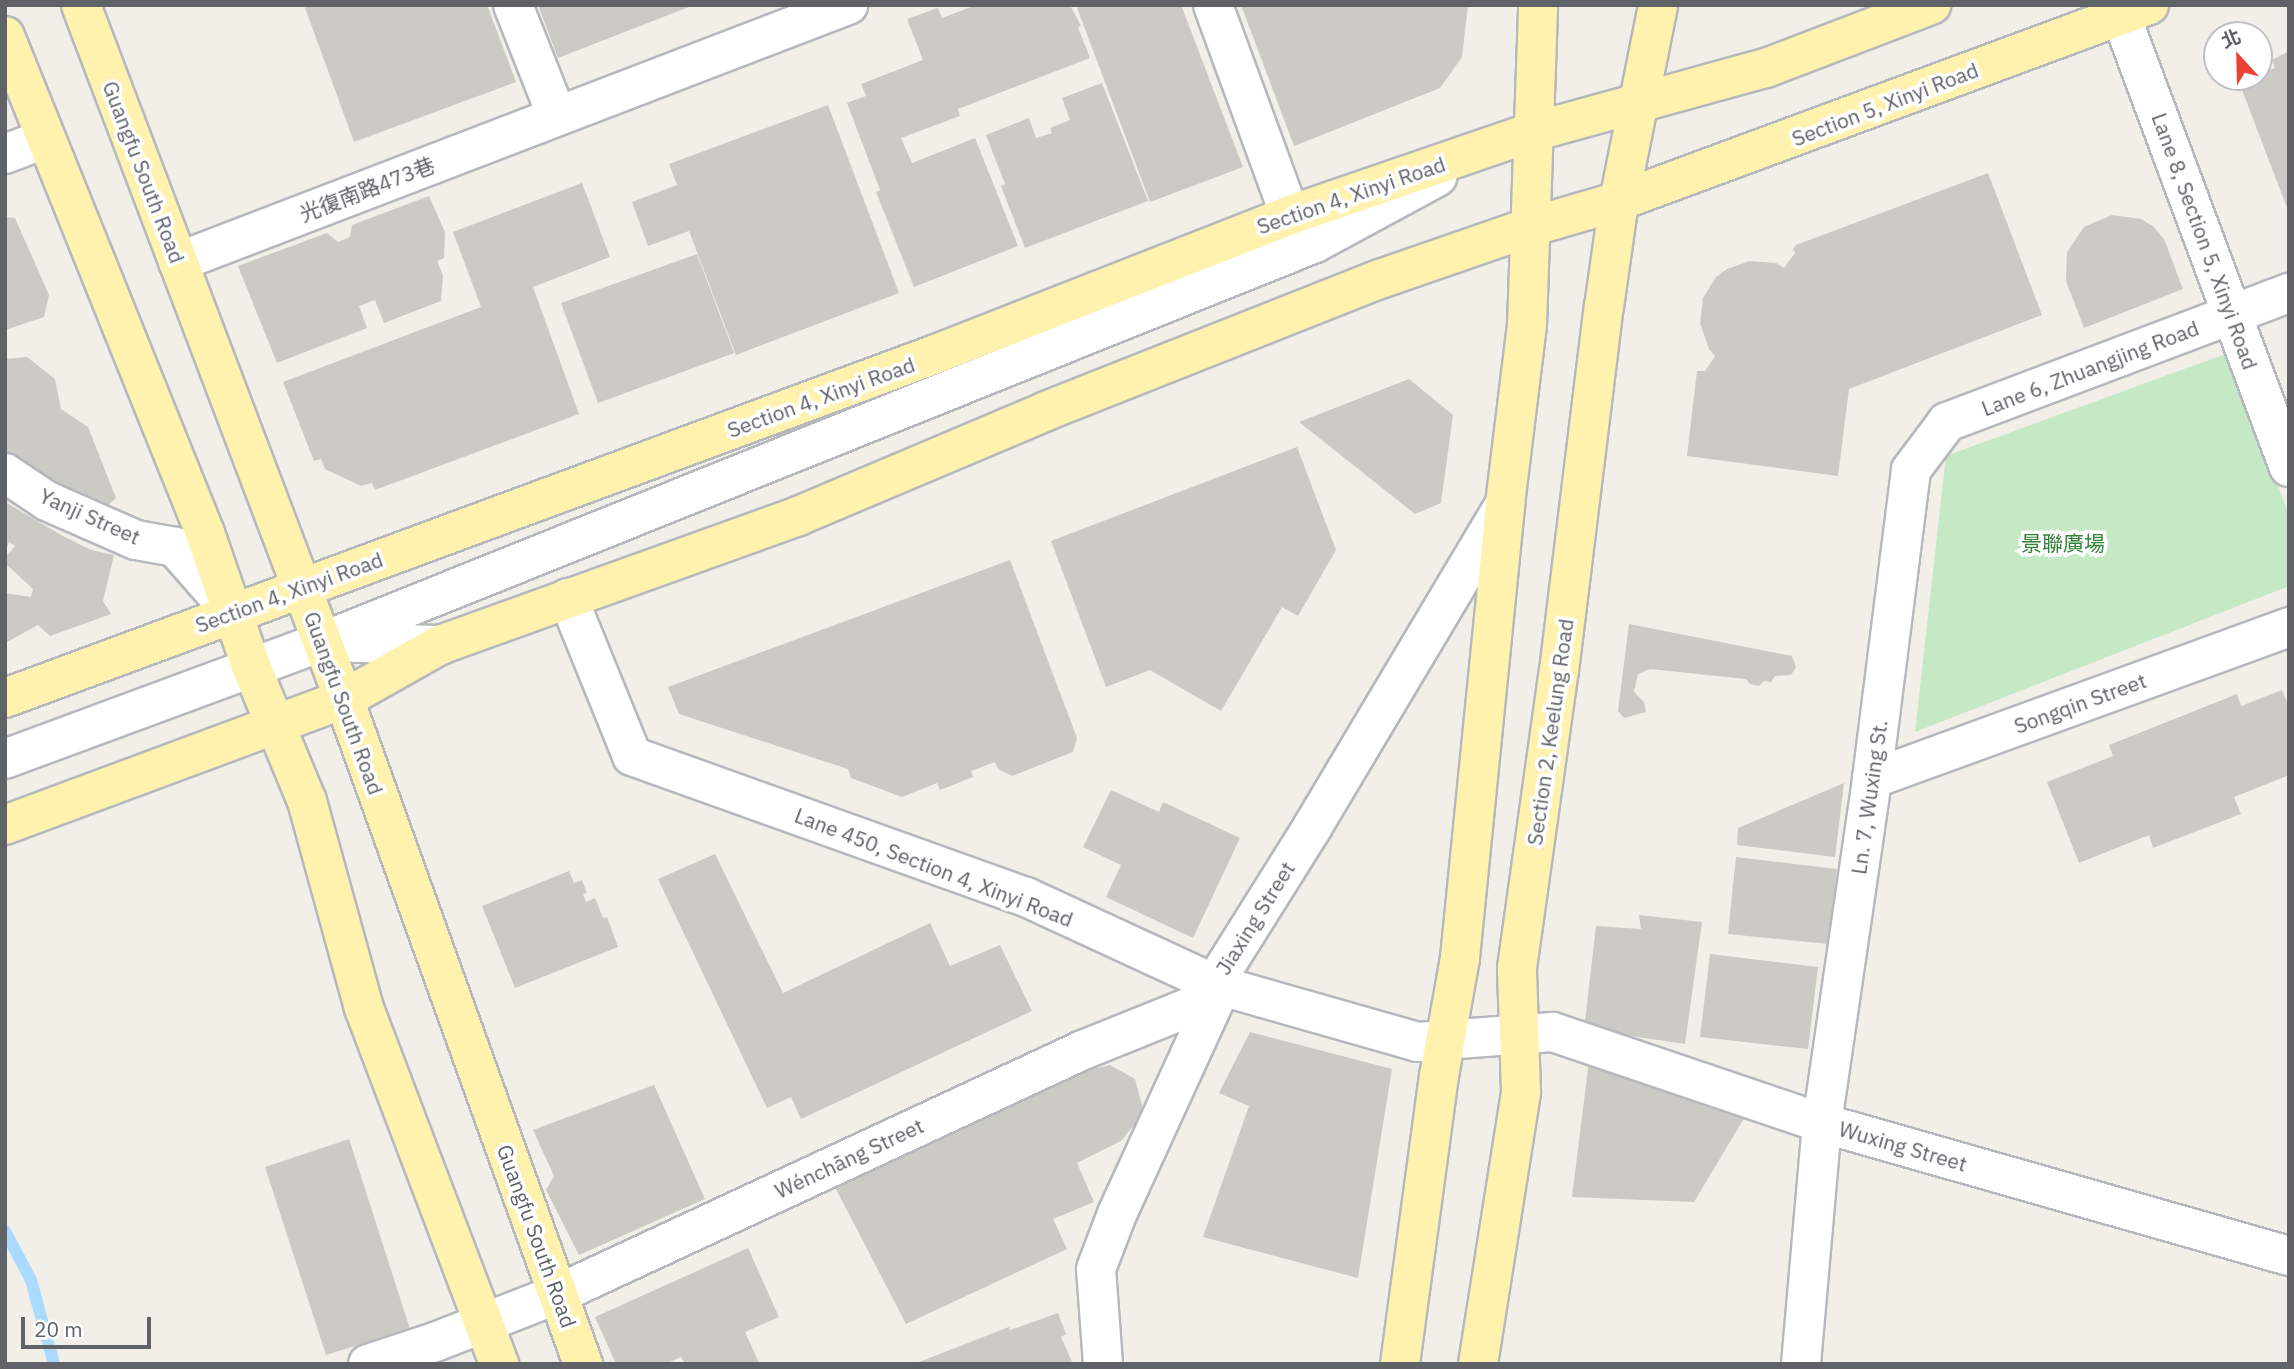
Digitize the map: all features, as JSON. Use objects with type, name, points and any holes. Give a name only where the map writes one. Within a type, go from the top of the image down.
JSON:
[{"type":"main road","name":"Guangfu South Road","points":[[81,5],[344,699],[583,1364]]},
{"type":"main road","points":[[1400,1364],[1445,1038],[1460,958],[1505,503],[1527,325],[1538,5]]},
{"type":"main road","name":"Section 2, Keelung Road","points":[[1478,1364],[1521,1091],[1517,968],[1559,671],[1619,201],[1658,5]]},
{"type":"main road","points":[[1639,102],[1766,68],[1931,5]]},
{"type":"main road","name":"Section 5, Xinyi Road","points":[[1619,201],[2135,11]]},
{"type":"main road","points":[[5,36],[44,139],[205,533],[251,666],[307,801],[364,1008],[499,1364]]},
{"type":"main road","name":"Section 4, Xinyi Road","points":[[5,698],[923,359],[1290,215],[1533,132],[1639,102]]},
{"type":"main road","points":[[5,825],[344,699],[440,645],[798,516],[1210,345],[1429,261],[1619,201]]},
{"type":"street","points":[[513,5],[557,116]]},
{"type":"street","name":"光復南路473巷","points":[[178,262],[848,5]]},
{"type":"street","points":[[1213,5],[1290,215]]},
{"type":"street","name":"Lane 8, Section 5, Xinyi Road","points":[[2135,11],[2232,315],[2289,467]]},
{"type":"street","points":[[5,759],[322,642],[1315,243],[1425,182],[1533,132]]},
{"type":"street","points":[[5,153],[44,139]]},
{"type":"street","name":"Lane 6, Zhuangjing Road","points":[[1911,470],[1947,422],[2289,293]]},
{"type":"street","name":"Ln. 7, Wuxing St.","points":[[1801,1364],[1822,1123],[1872,779],[1911,470]]},
{"type":"street","name":"Yanji Street","points":[[5,473],[47,501],[135,540],[175,547],[233,613]]},
{"type":"street","name":"Jiaxing Street","points":[[1103,1364],[1096,1269],[1117,1214],[1215,990],[1505,503]]},
{"type":"street","name":"Lane 450, Section 4, Xinyi Road","points":[[568,598],[632,756],[1026,897],[1215,990],[1417,1042],[1520,1034]]},
{"type":"street","name":"Songqin Street","points":[[1872,779],[2289,627]]},
{"type":"street","points":[[322,642],[440,645]]},
{"type":"street","name":"Wénchāng Street","points":[[368,1364],[435,1342],[558,1294],[1215,990]]},
{"type":"street","name":"Wuxing Street","points":[[1520,1034],[1553,1032],[1822,1123],[2289,1256]]},
{"type":"green space","name":"景聯廣場","points":[[2228,353],[2289,515],[2289,586],[1915,732],[1946,456]]},
{"type":"building","points":[[304,5],[487,5],[516,82],[354,142]]},
{"type":"building","points":[[538,5],[694,5],[558,58]]},
{"type":"building","points":[[976,5],[1070,5],[1081,26],[1078,27],[1090,58],[958,109],[960,116],[901,138],[912,163],[975,138],[1018,246],[914,287],[876,192],[880,190],[847,103],[866,96],[861,84],[923,60],[907,19],[938,8],[942,18]]},
{"type":"building","points":[[1076,5],[1181,5],[1243,167],[1150,202]]},
{"type":"building","points":[[1241,5],[1468,5],[1462,57],[1440,88],[1294,146]]},
{"type":"building","points":[[2289,51],[2289,213],[2242,91],[2273,91],[2273,59]]},
{"type":"building","points":[[1102,83],[1148,201],[1025,248],[1001,186],[1005,184],[986,135],[1029,118],[1036,138],[1052,133],[1050,128],[1070,120],[1062,98]]},
{"type":"building","points":[[828,105],[899,293],[736,355],[689,231],[648,246],[632,202],[677,185],[669,164]]},
{"type":"building","points":[[1988,173],[2042,315],[1849,389],[1838,476],[1687,456],[1697,371],[1705,371],[1715,356],[1709,349],[1700,323],[1703,298],[1716,277],[1727,269],[1750,261],[1776,263],[1784,268],[1795,253],[1793,249],[1796,245]]},
{"type":"building","points":[[582,183],[610,257],[533,287],[579,414],[375,490],[372,483],[361,486],[325,469],[321,459],[314,461],[283,382],[481,307],[453,232]]},
{"type":"building","points":[[429,196],[445,232],[444,258],[437,261],[443,275],[441,301],[384,323],[375,300],[359,306],[367,328],[277,363],[238,266],[327,233],[338,242],[350,237],[352,225]]},
{"type":"building","points":[[2112,215],[2141,219],[2154,227],[2164,239],[2183,289],[2084,328],[2066,281],[2067,252],[2084,227]]},
{"type":"building","points":[[5,217],[15,218],[49,295],[44,317],[5,330]]},
{"type":"building","points":[[697,254],[734,353],[598,403],[561,303]]},
{"type":"building","points":[[27,357],[55,379],[61,409],[88,427],[116,498],[98,515],[5,462],[5,359]]},
{"type":"building","points":[[1409,379],[1453,415],[1441,503],[1415,514],[1299,422]]},
{"type":"building","points":[[1297,447],[1336,550],[1298,616],[1282,607],[1221,711],[1150,670],[1106,687],[1051,541]]},
{"type":"building","points":[[5,502],[91,550],[114,555],[103,601],[111,614],[50,636],[38,625],[5,643],[5,593],[31,597],[33,589],[5,563],[5,558],[15,546],[9,542],[5,553]]},
{"type":"building","points":[[1010,560],[1077,738],[1073,752],[1012,776],[998,769],[995,762],[971,771],[973,777],[940,790],[937,783],[902,797],[851,778],[848,769],[679,714],[668,687]]},
{"type":"building","points":[[1629,624],[1792,656],[1796,667],[1791,675],[1775,676],[1771,682],[1764,681],[1759,686],[1750,684],[1746,679],[1650,669],[1638,674],[1634,692],[1644,702],[1646,712],[1624,718],[1618,711]]},
{"type":"building","points":[[2282,690],[2289,706],[2289,775],[2234,797],[2241,814],[2153,848],[2149,835],[2079,863],[2047,782],[2113,756],[2109,745],[2237,694],[2241,706]]},
{"type":"building","points":[[1844,783],[1835,857],[1737,845],[1738,828]]},
{"type":"building","points":[[1111,790],[1159,812],[1163,802],[1240,838],[1193,938],[1106,897],[1121,865],[1083,847]]},
{"type":"building","points":[[715,854],[783,993],[930,923],[950,966],[1000,945],[1032,1011],[801,1119],[791,1097],[767,1108],[658,879]]},
{"type":"building","points":[[1736,857],[1837,869],[1829,944],[1728,934]]},
{"type":"building","points":[[569,871],[574,883],[582,880],[587,893],[583,894],[586,902],[595,898],[603,918],[607,917],[618,947],[515,988],[482,906]]},
{"type":"building","points":[[1639,915],[1702,922],[1685,1044],[1584,1029],[1596,926],[1641,929]]},
{"type":"building","points":[[1710,954],[1818,967],[1808,1049],[1700,1037]]},
{"type":"building","points":[[1250,1032],[1392,1069],[1358,1278],[1203,1237],[1249,1106],[1219,1093]]},
{"type":"building","points":[[1589,1061],[1749,1110],[1694,1202],[1572,1197]]},
{"type":"building","points":[[1110,1065],[1135,1079],[1144,1113],[1121,1141],[1077,1163],[1094,1202],[1053,1219],[1067,1249],[906,1324],[835,1187],[1084,1071]]},
{"type":"building","points":[[654,1085],[705,1199],[579,1255],[546,1190],[554,1176],[533,1130]]},
{"type":"building","points":[[349,1139],[410,1329],[326,1355],[265,1167]]},
{"type":"building","points":[[748,1248],[779,1317],[745,1332],[759,1363],[685,1364],[681,1357],[665,1364],[616,1364],[595,1317]]},
{"type":"building","points":[[1058,1313],[1066,1334],[1061,1337],[1073,1364],[914,1364],[1009,1327],[1010,1330]]},
{"type":"waterway","points":[[5,1231],[31,1280],[54,1364]]}]
